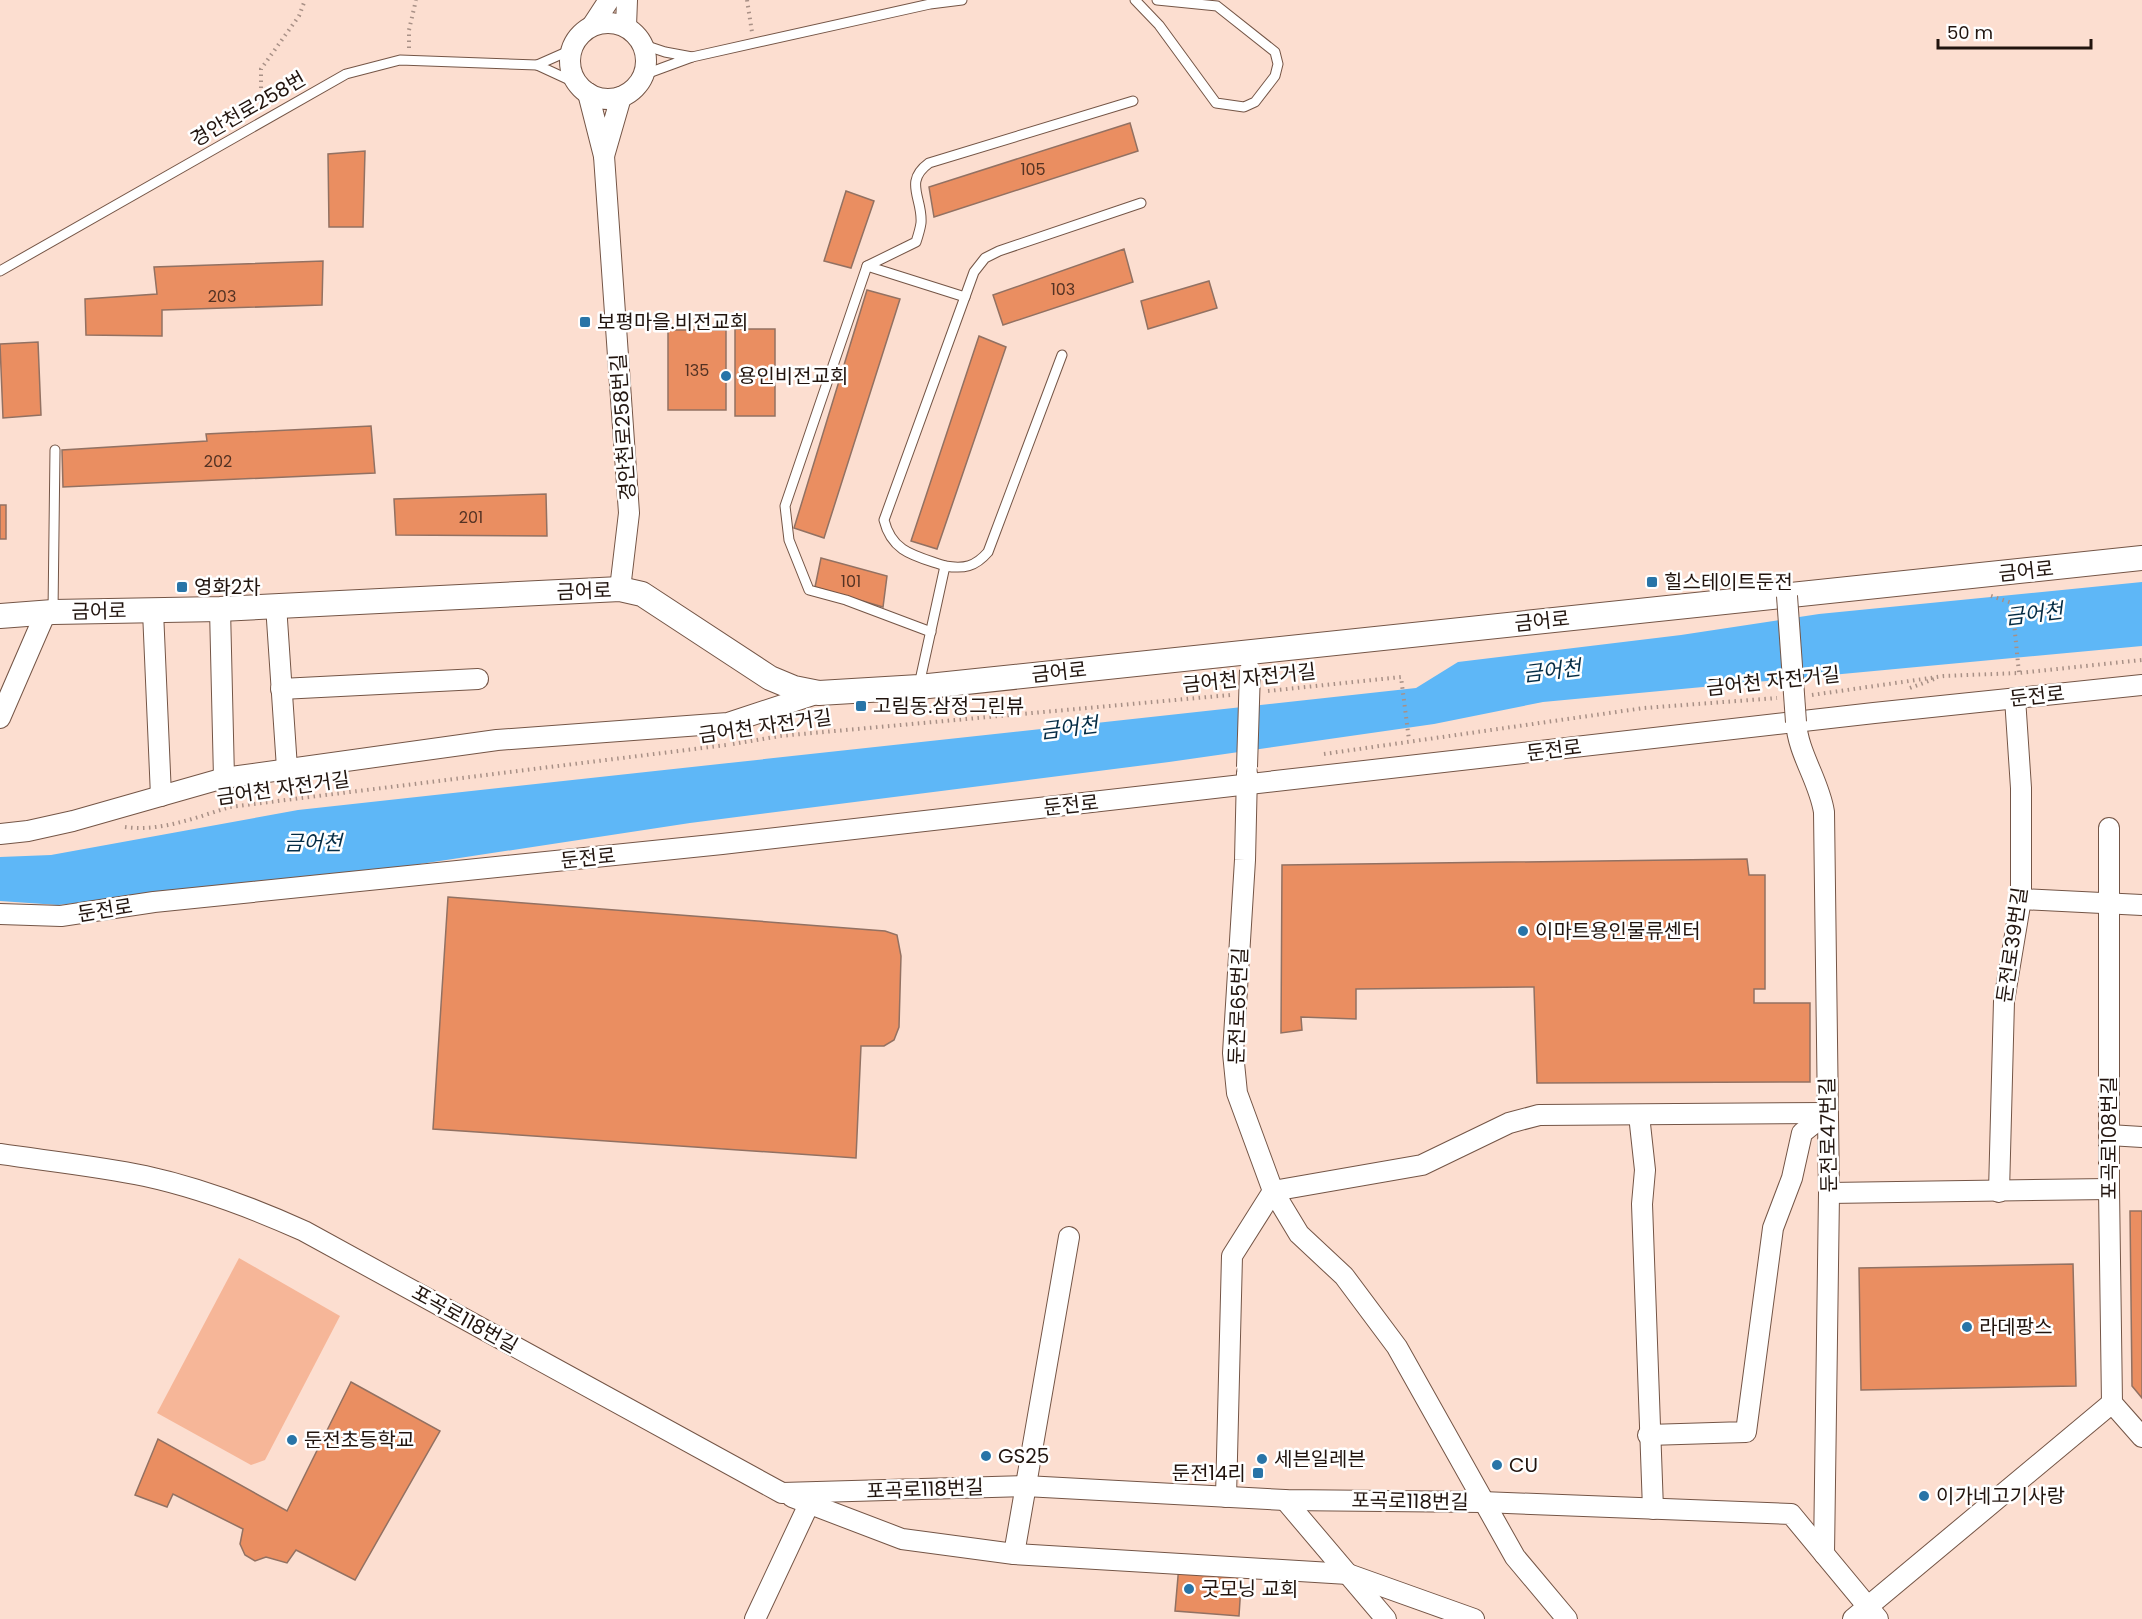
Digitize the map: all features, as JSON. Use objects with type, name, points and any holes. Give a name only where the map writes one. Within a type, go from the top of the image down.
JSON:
[{"type":"street","points":[[604,156],[582,88],[571,71],[571,50],[579,36],[592,26],[609,0]]},
{"type":"street","points":[[626,26],[627,0]]},
{"type":"street","points":[[582,88],[609,99],[621,97],[632,91],[644,75],[647,58],[644,45],[637,34],[626,26],[614,22],[592,26]]},
{"type":"street","points":[[604,156],[621,97]]},
{"type":"street","name":"경안천로258번길","points":[[604,156],[629,513],[620,589]]},
{"type":"street","name":"금어로","points":[[0,616],[49,612],[220,609],[620,589],[642,594],[770,678],[794,688],[819,693],[1250,660],[1788,596],[2142,558]]},
{"type":"street","name":"둔전로47번길","points":[[1788,596],[1797,742],[1821,793],[1824,812],[1829,1193],[1824,1554]]},
{"type":"street","points":[[276,605],[287,768]]},
{"type":"street","points":[[220,609],[224,778]]},
{"type":"street","points":[[153,610],[161,796]]},
{"type":"street","points":[[0,718],[49,612]]},
{"type":"street","name":"둔전로65번길","points":[[1250,660],[1245,860],[1233,1053],[1237,1093],[1272,1191],[1299,1234],[1344,1276],[1397,1347],[1482,1502],[1515,1557],[1567,1619]]},
{"type":"street","points":[[281,689],[478,679]]},
{"type":"street","name":"둔전로","points":[[0,914],[61,916],[94,913],[154,902],[710,846],[1247,776],[1301,778],[2142,685]]},
{"type":"street","points":[[0,834],[28,831],[73,821],[224,778],[497,740],[728,723],[819,693]]},
{"type":"street","name":"둔전로39번길","points":[[1999,1192],[2004,1001],[2021,899],[2021,788],[2015,698]]},
{"type":"street","name":"포곡로108번길","points":[[2109,828],[2109,1189],[2112,1403]]},
{"type":"street","points":[[2021,899],[2142,905]]},
{"type":"street","points":[[1226,1497],[1232,1256],[1272,1191],[1422,1165],[1509,1123],[1539,1115],[1827,1113]]},
{"type":"street","points":[[1648,1435],[1746,1432],[1773,1228],[1792,1178],[1802,1133],[1827,1113]]},
{"type":"street","points":[[1639,1115],[1646,1170],[1642,1204],[1648,1435],[1653,1509]]},
{"type":"street","points":[[2109,1135],[2142,1137]]},
{"type":"street","name":"포곡로118번길","points":[[0,1154],[144,1176],[201,1191],[258,1211],[304,1231],[782,1493],[1025,1486],[1285,1500],[1482,1502],[1791,1514],[1824,1554],[1866,1615]]},
{"type":"street","points":[[1829,1193],[2109,1189]]},
{"type":"street","points":[[1014,1554],[1068,1237]]},
{"type":"street","points":[[1866,1615],[2112,1403],[2142,1437]]},
{"type":"street","points":[[782,1493],[902,1539],[1014,1554],[1348,1574],[1474,1619]]},
{"type":"street","points":[[1285,1500],[1386,1619]]},
{"type":"street","points":[[754,1619],[809,1504]]},
{"type":"lane","points":[[644,75],[692,57],[930,4],[962,0]]},
{"type":"lane","points":[[1135,0],[1159,25],[1216,103],[1244,107],[1255,102],[1275,76],[1278,64],[1275,52],[1217,6],[1157,0]]},
{"type":"lane","points":[[644,45],[692,57]]},
{"type":"lane","points":[[537,65],[571,50]]},
{"type":"lane","name":"경안천로258번","points":[[0,271],[346,74],[400,60],[537,65]]},
{"type":"lane","points":[[537,65],[582,88]]},
{"type":"lane","points":[[930,632],[846,600],[809,590],[789,540],[785,506],[867,266],[916,242],[921,222],[915,183],[918,171],[929,163],[1133,100]]},
{"type":"lane","points":[[1062,355],[988,552],[977,565],[959,568],[945,566],[898,547],[888,537],[884,520],[974,272],[985,258],[999,250],[1141,203]]},
{"type":"lane","points":[[867,266],[965,297]]},
{"type":"lane","points":[[49,612],[55,450]]},
{"type":"lane","points":[[919,687],[945,566]]},
{"type":"path","points":[[261,122],[261,69],[299,16],[305,0]]},
{"type":"path","points":[[411,60],[409,30],[416,0]]},
{"type":"path","points":[[747,0],[754,44]]},
{"type":"path","points":[[1980,593],[2012,603],[2019,673]]},
{"type":"path","name":"금어천 자전거길","points":[[1809,695],[1944,676],[2019,673],[2142,660]]},
{"type":"path","name":"금어천 자전거길","points":[[1260,692],[1401,677],[1409,740]]},
{"type":"path","name":"금어천 자전거길","points":[[117,826],[138,829],[167,825],[230,807],[681,752],[780,736],[1236,694]]},
{"type":"path","name":"금어천 자전거길","points":[[1301,778],[1313,757],[1334,751],[1644,708],[1788,697]]},
{"type":"shaded area","points":[[239,1258],[340,1316],[265,1460],[251,1465],[157,1413]]},
{"type":"water","name":"금어천","points":[[2142,582],[2142,646],[1543,702],[1434,724],[1169,762],[690,823],[407,866],[58,905],[0,901],[0,857],[51,855],[298,810],[1416,688],[1458,662],[1681,635],[1819,614]]},
{"type":"building","points":[[1130,123],[1138,151],[934,217],[929,187]]},
{"type":"building","points":[[365,151],[363,227],[329,227],[328,154]]},
{"type":"building","points":[[846,191],[874,201],[851,268],[824,261]]},
{"type":"building","points":[[1124,249],[1133,282],[1003,325],[993,295]]},
{"type":"building","points":[[323,261],[322,305],[162,310],[162,336],[86,335],[85,299],[157,294],[154,267]]},
{"type":"building","points":[[1209,281],[1217,308],[1148,329],[1141,301]]},
{"type":"building","points":[[867,290],[900,299],[824,538],[794,528]]},
{"type":"building","points":[[735,329],[775,329],[775,416],[735,416]]},
{"type":"building","points":[[668,330],[726,330],[726,410],[668,410]]},
{"type":"building","points":[[979,336],[1006,347],[937,549],[911,541]]},
{"type":"building","points":[[38,342],[41,415],[3,418],[0,344]]},
{"type":"building","points":[[371,426],[375,473],[63,487],[62,450],[207,441],[206,434]]},
{"type":"building","points":[[546,494],[547,536],[396,535],[394,499]]},
{"type":"building","points":[[0,505],[6,505],[6,539],[0,539]]},
{"type":"building","points":[[821,558],[887,576],[883,607],[815,587]]},
{"type":"building","name":"이마트용인물류센터","points":[[1747,859],[1749,875],[1765,875],[1765,989],[1754,989],[1754,1003],[1810,1003],[1810,1082],[1537,1083],[1534,987],[1356,989],[1356,1019],[1301,1017],[1302,1030],[1281,1033],[1282,865]]},
{"type":"building","points":[[448,897],[885,931],[897,935],[901,956],[899,1027],[894,1040],[884,1046],[861,1046],[856,1158],[433,1129]]},
{"type":"building","points":[[2130,1211],[2142,1211],[2142,1398],[2132,1386]]},
{"type":"building","name":"라데팡스","points":[[2073,1264],[2076,1386],[1861,1390],[1859,1268]]},
{"type":"building","points":[[351,1382],[440,1431],[355,1580],[296,1550],[287,1563],[266,1557],[255,1561],[245,1555],[240,1544],[243,1529],[173,1494],[167,1507],[135,1495],[158,1439],[287,1511]]},
{"type":"building","points":[[1179,1565],[1242,1570],[1239,1616],[1175,1611]]},
{"type":"place","name":"보평마을.비전교회","points":[[585,322]]},
{"type":"place","name":"용인비전교회","points":[[726,376]]},
{"type":"place","name":"힐스테이트둔전","points":[[1652,582]]},
{"type":"place","name":"영화2차","points":[[182,587]]},
{"type":"place","name":"고림동.삼정그린뷰","points":[[861,706]]},
{"type":"place","name":"이마트용인물류센터","points":[[1523,931]]},
{"type":"place","name":"라데팡스","points":[[1967,1327]]},
{"type":"place","name":"둔전초등학교","points":[[292,1440]]},
{"type":"place","name":"GS25","points":[[986,1456]]},
{"type":"place","name":"세븐일레븐","points":[[1262,1459]]},
{"type":"place","name":"CU","points":[[1497,1465]]},
{"type":"place","name":"둔전14리","points":[[1258,1473]]},
{"type":"place","name":"이가네고기사랑","points":[[1924,1496]]},
{"type":"place","name":"굿모닝 교회","points":[[1189,1589]]}]
